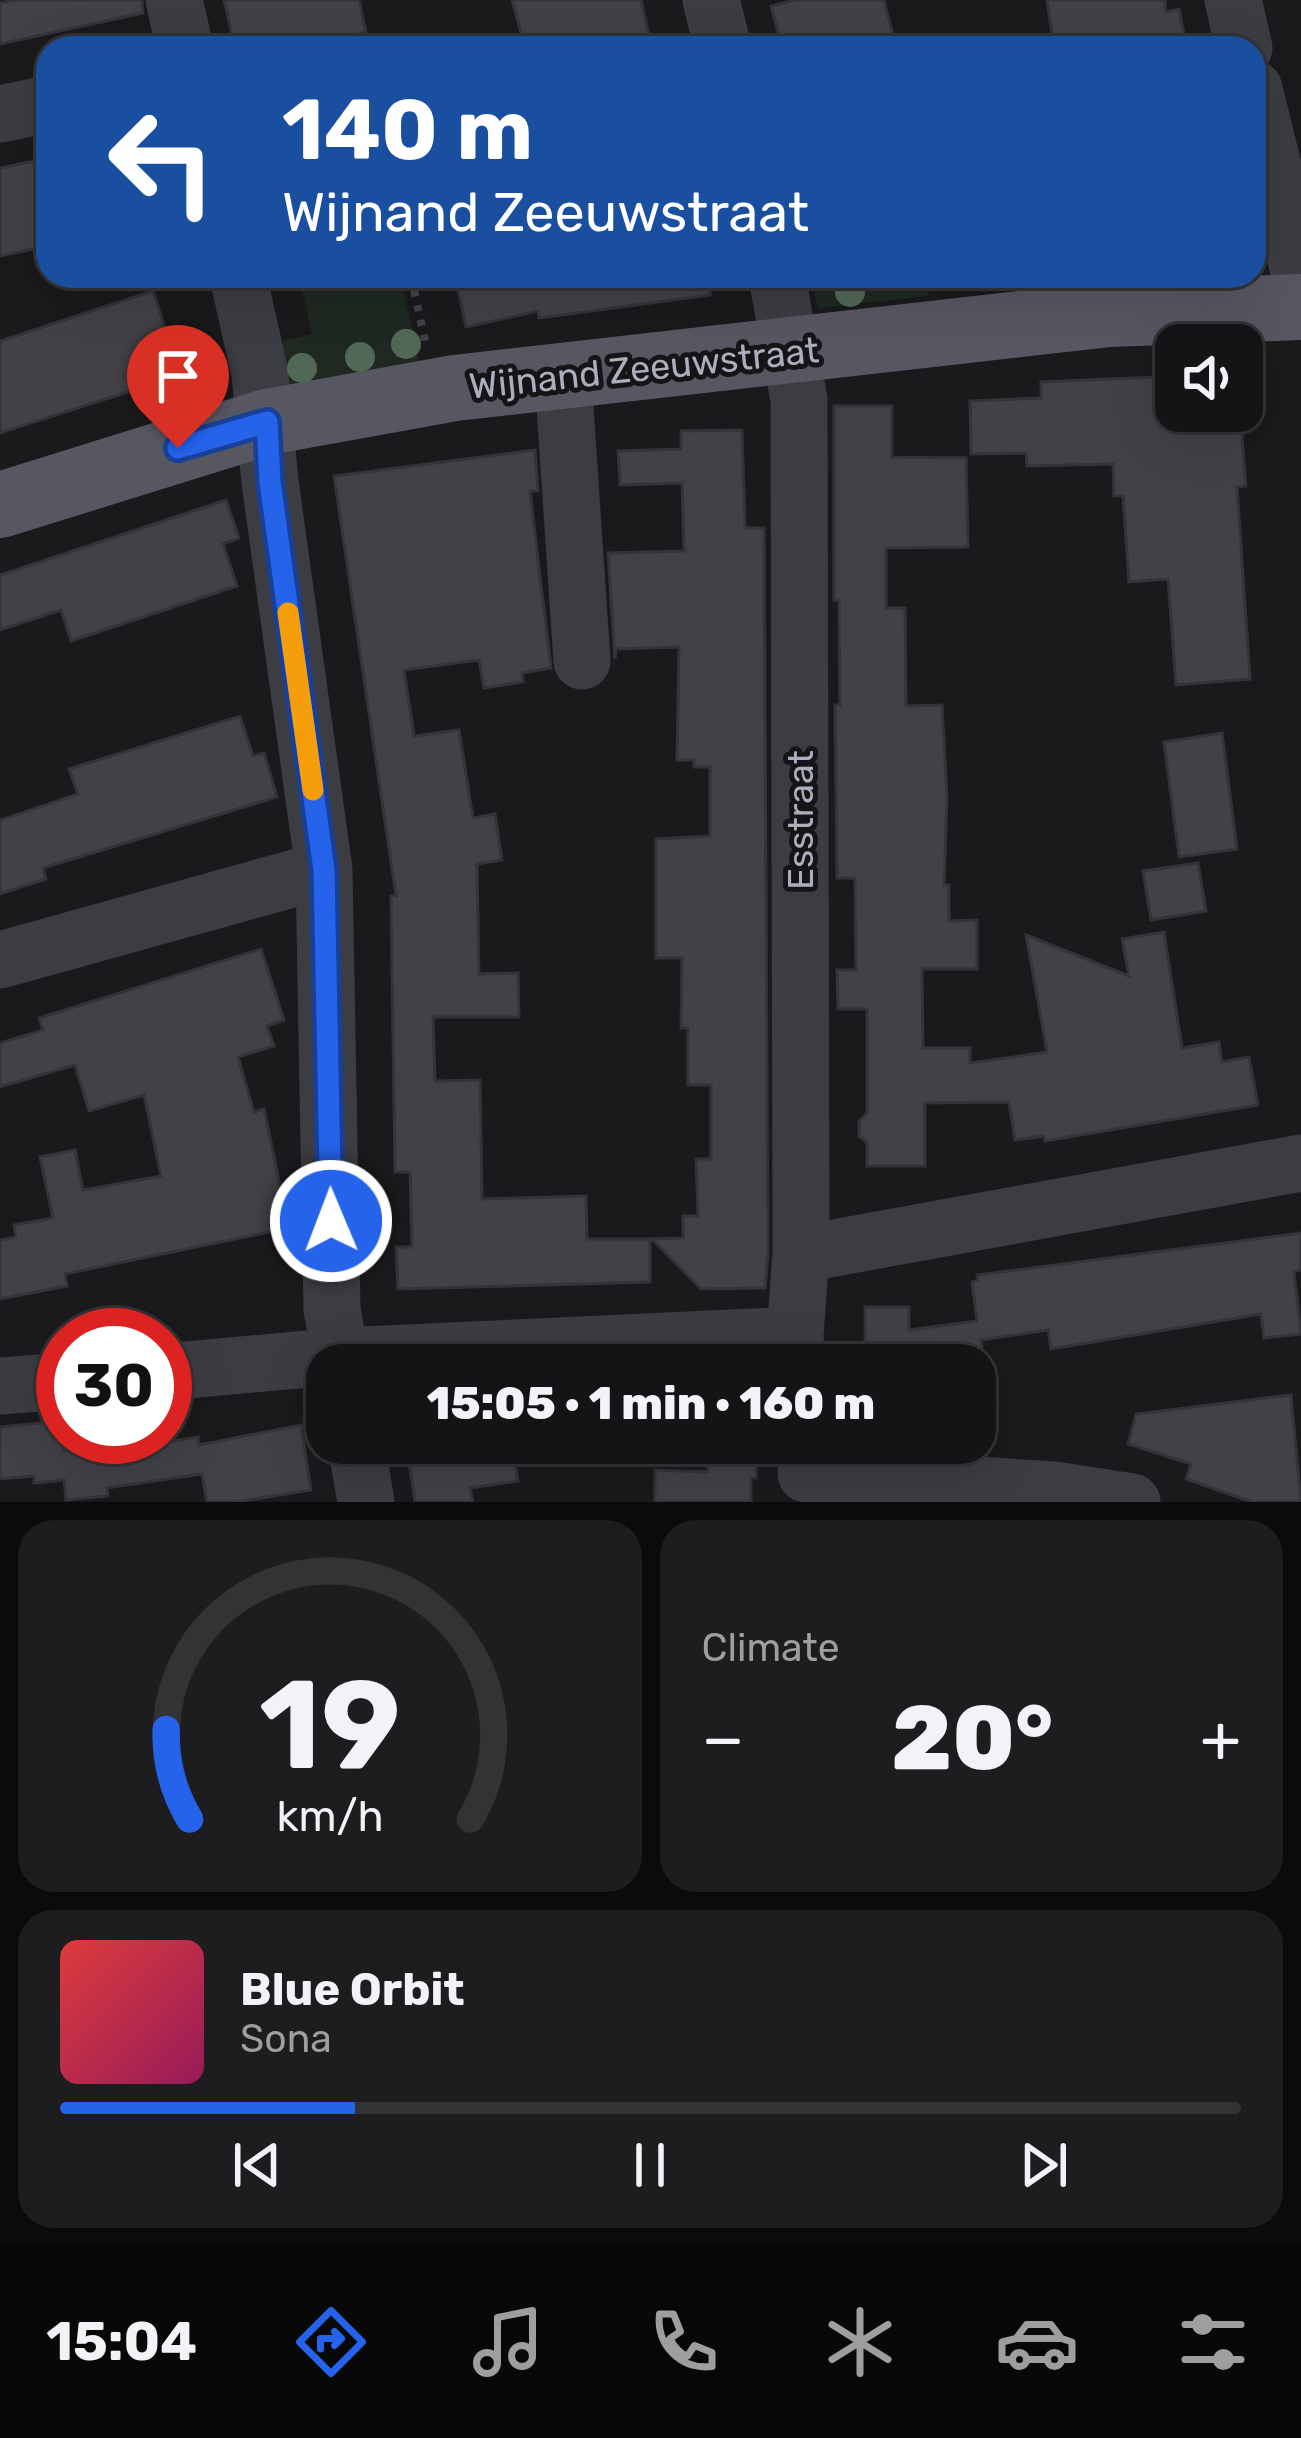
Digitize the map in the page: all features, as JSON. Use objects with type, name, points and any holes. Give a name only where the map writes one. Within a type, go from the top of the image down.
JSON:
[{"type":"main road","name":"Wijnand Zeeuwstraat","points":[[0,506],[267,422],[436,392],[1109,314],[1301,307]]},
{"type":"street","points":[[174,0],[182,36]]},
{"type":"street","points":[[711,0],[721,36]]},
{"type":"street","points":[[1233,0],[1241,36]]},
{"type":"street","points":[[0,114],[36,106]]},
{"type":"street","points":[[1266,138],[1301,280]]},
{"type":"street","points":[[241,288],[267,422],[270,482],[324,870],[332,1309],[339,1344]]},
{"type":"street","name":"Esstraat","points":[[779,288],[799,400],[801,1254],[796,1344]]},
{"type":"street","points":[[563,377],[582,662]]},
{"type":"street","points":[[0,960],[324,870]]},
{"type":"street","points":[[801,1254],[1301,1163]]},
{"type":"street","points":[[192,1370],[306,1363]]},
{"type":"street","points":[[0,1386],[36,1383]]},
{"type":"street","points":[[360,1464],[366,1502]]},
{"type":"street","points":[[806,1473],[1054,1490],[1132,1502]]},
{"type":"path","points":[[414,288],[436,392]]},
{"type":"shaded area","points":[[302,288],[404,288],[419,362],[285,387],[273,343],[312,334]]},
{"type":"shaded area","points":[[813,288],[927,288],[929,296],[818,308]]},
{"type":"building","points":[[142,0],[143,13],[0,44],[0,3]]},
{"type":"building","points":[[224,0],[359,0],[366,32],[361,36],[232,36]]},
{"type":"building","points":[[512,0],[641,0],[649,36],[522,36]]},
{"type":"building","points":[[796,0],[884,0],[893,36],[779,36],[771,6]]},
{"type":"building","points":[[1047,0],[1165,0],[1166,12],[1179,9],[1185,36],[1052,36]]},
{"type":"building","points":[[36,160],[36,248],[0,256],[0,168]]},
{"type":"building","points":[[458,288],[709,288],[710,295],[539,318],[538,311],[466,327]]},
{"type":"building","points":[[153,291],[167,335],[183,329],[196,370],[0,433],[0,341]]},
{"type":"building","points":[[1155,377],[1155,432],[1242,432],[1246,486],[1237,487],[1250,679],[1176,685],[1168,579],[1129,582],[1123,496],[1114,496],[1113,464],[1027,466],[1026,453],[971,454],[970,401],[1041,398],[1041,382]]},
{"type":"building","points":[[834,406],[892,406],[892,457],[966,458],[968,547],[886,548],[886,608],[905,608],[906,706],[942,705],[947,797],[944,885],[949,885],[949,921],[977,920],[977,969],[922,969],[923,1048],[970,1048],[970,1063],[1047,1052],[1026,935],[1129,976],[1122,939],[1164,932],[1182,1048],[1219,1042],[1222,1062],[1249,1057],[1258,1105],[1045,1141],[1044,1136],[1015,1140],[1009,1102],[925,1103],[925,1166],[867,1166],[867,1143],[859,1136],[859,1121],[867,1113],[867,1009],[838,1009],[837,970],[856,970],[855,878],[837,878],[835,705],[840,705],[839,600],[834,600]]},
{"type":"building","points":[[742,430],[745,528],[764,528],[768,1253],[765,1288],[701,1289],[652,1239],[683,1238],[683,1216],[698,1216],[696,1159],[711,1159],[711,1085],[688,1085],[688,1028],[681,1028],[682,958],[656,958],[656,839],[710,836],[710,767],[677,760],[679,647],[616,649],[615,659],[608,553],[684,551],[682,483],[620,485],[618,451],[681,449],[681,431]]},
{"type":"building","points":[[535,450],[538,491],[530,491],[551,668],[522,673],[523,682],[484,688],[479,660],[404,670],[414,736],[459,730],[473,818],[495,814],[502,860],[477,864],[479,974],[518,973],[519,1017],[433,1017],[435,1081],[480,1080],[482,1199],[586,1196],[587,1239],[650,1239],[650,1282],[398,1289],[396,1247],[412,1247],[410,1172],[395,1172],[391,896],[396,896],[334,476]]},
{"type":"building","points":[[226,500],[239,538],[223,544],[237,586],[71,641],[61,610],[0,630],[0,575]]},
{"type":"building","points":[[240,716],[253,756],[264,753],[277,797],[43,868],[46,879],[0,894],[0,820],[78,794],[69,769]]},
{"type":"building","points":[[1222,733],[1237,849],[1179,857],[1164,742]]},
{"type":"building","points":[[1198,863],[1206,911],[1151,920],[1143,871]]},
{"type":"building","points":[[261,949],[284,1020],[267,1026],[274,1046],[238,1057],[254,1112],[264,1109],[289,1228],[65,1274],[67,1286],[0,1299],[0,1240],[16,1237],[14,1225],[53,1218],[40,1157],[75,1150],[83,1190],[161,1176],[144,1095],[89,1111],[75,1065],[0,1087],[0,1043],[43,1030],[39,1018]]},
{"type":"building","points":[[1301,1233],[1301,1270],[1294,1271],[1301,1334],[1264,1338],[1261,1314],[1051,1349],[1048,1330],[981,1340],[981,1344],[865,1344],[865,1307],[909,1307],[909,1330],[977,1321],[972,1282],[978,1281],[977,1275]]},
{"type":"building","points":[[1291,1395],[1301,1502],[1252,1502],[1186,1479],[1191,1464],[1128,1444],[1136,1414]]},
{"type":"building","points":[[36,1423],[36,1464],[192,1464],[192,1438],[198,1437],[199,1445],[301,1425],[311,1490],[207,1502],[202,1474],[107,1488],[108,1496],[66,1500],[64,1480],[0,1479],[0,1427]]},
{"type":"building","points":[[409,1464],[515,1464],[518,1481],[470,1488],[473,1502],[415,1502]]},
{"type":"building","points":[[708,1464],[756,1464],[751,1502],[655,1502],[655,1470],[708,1472]]},
{"type":"slow traffic","points":[[288,613],[313,790]]},
{"type":"route","points":[[178,448],[267,422],[270,482],[324,870],[331,1221]]}]
